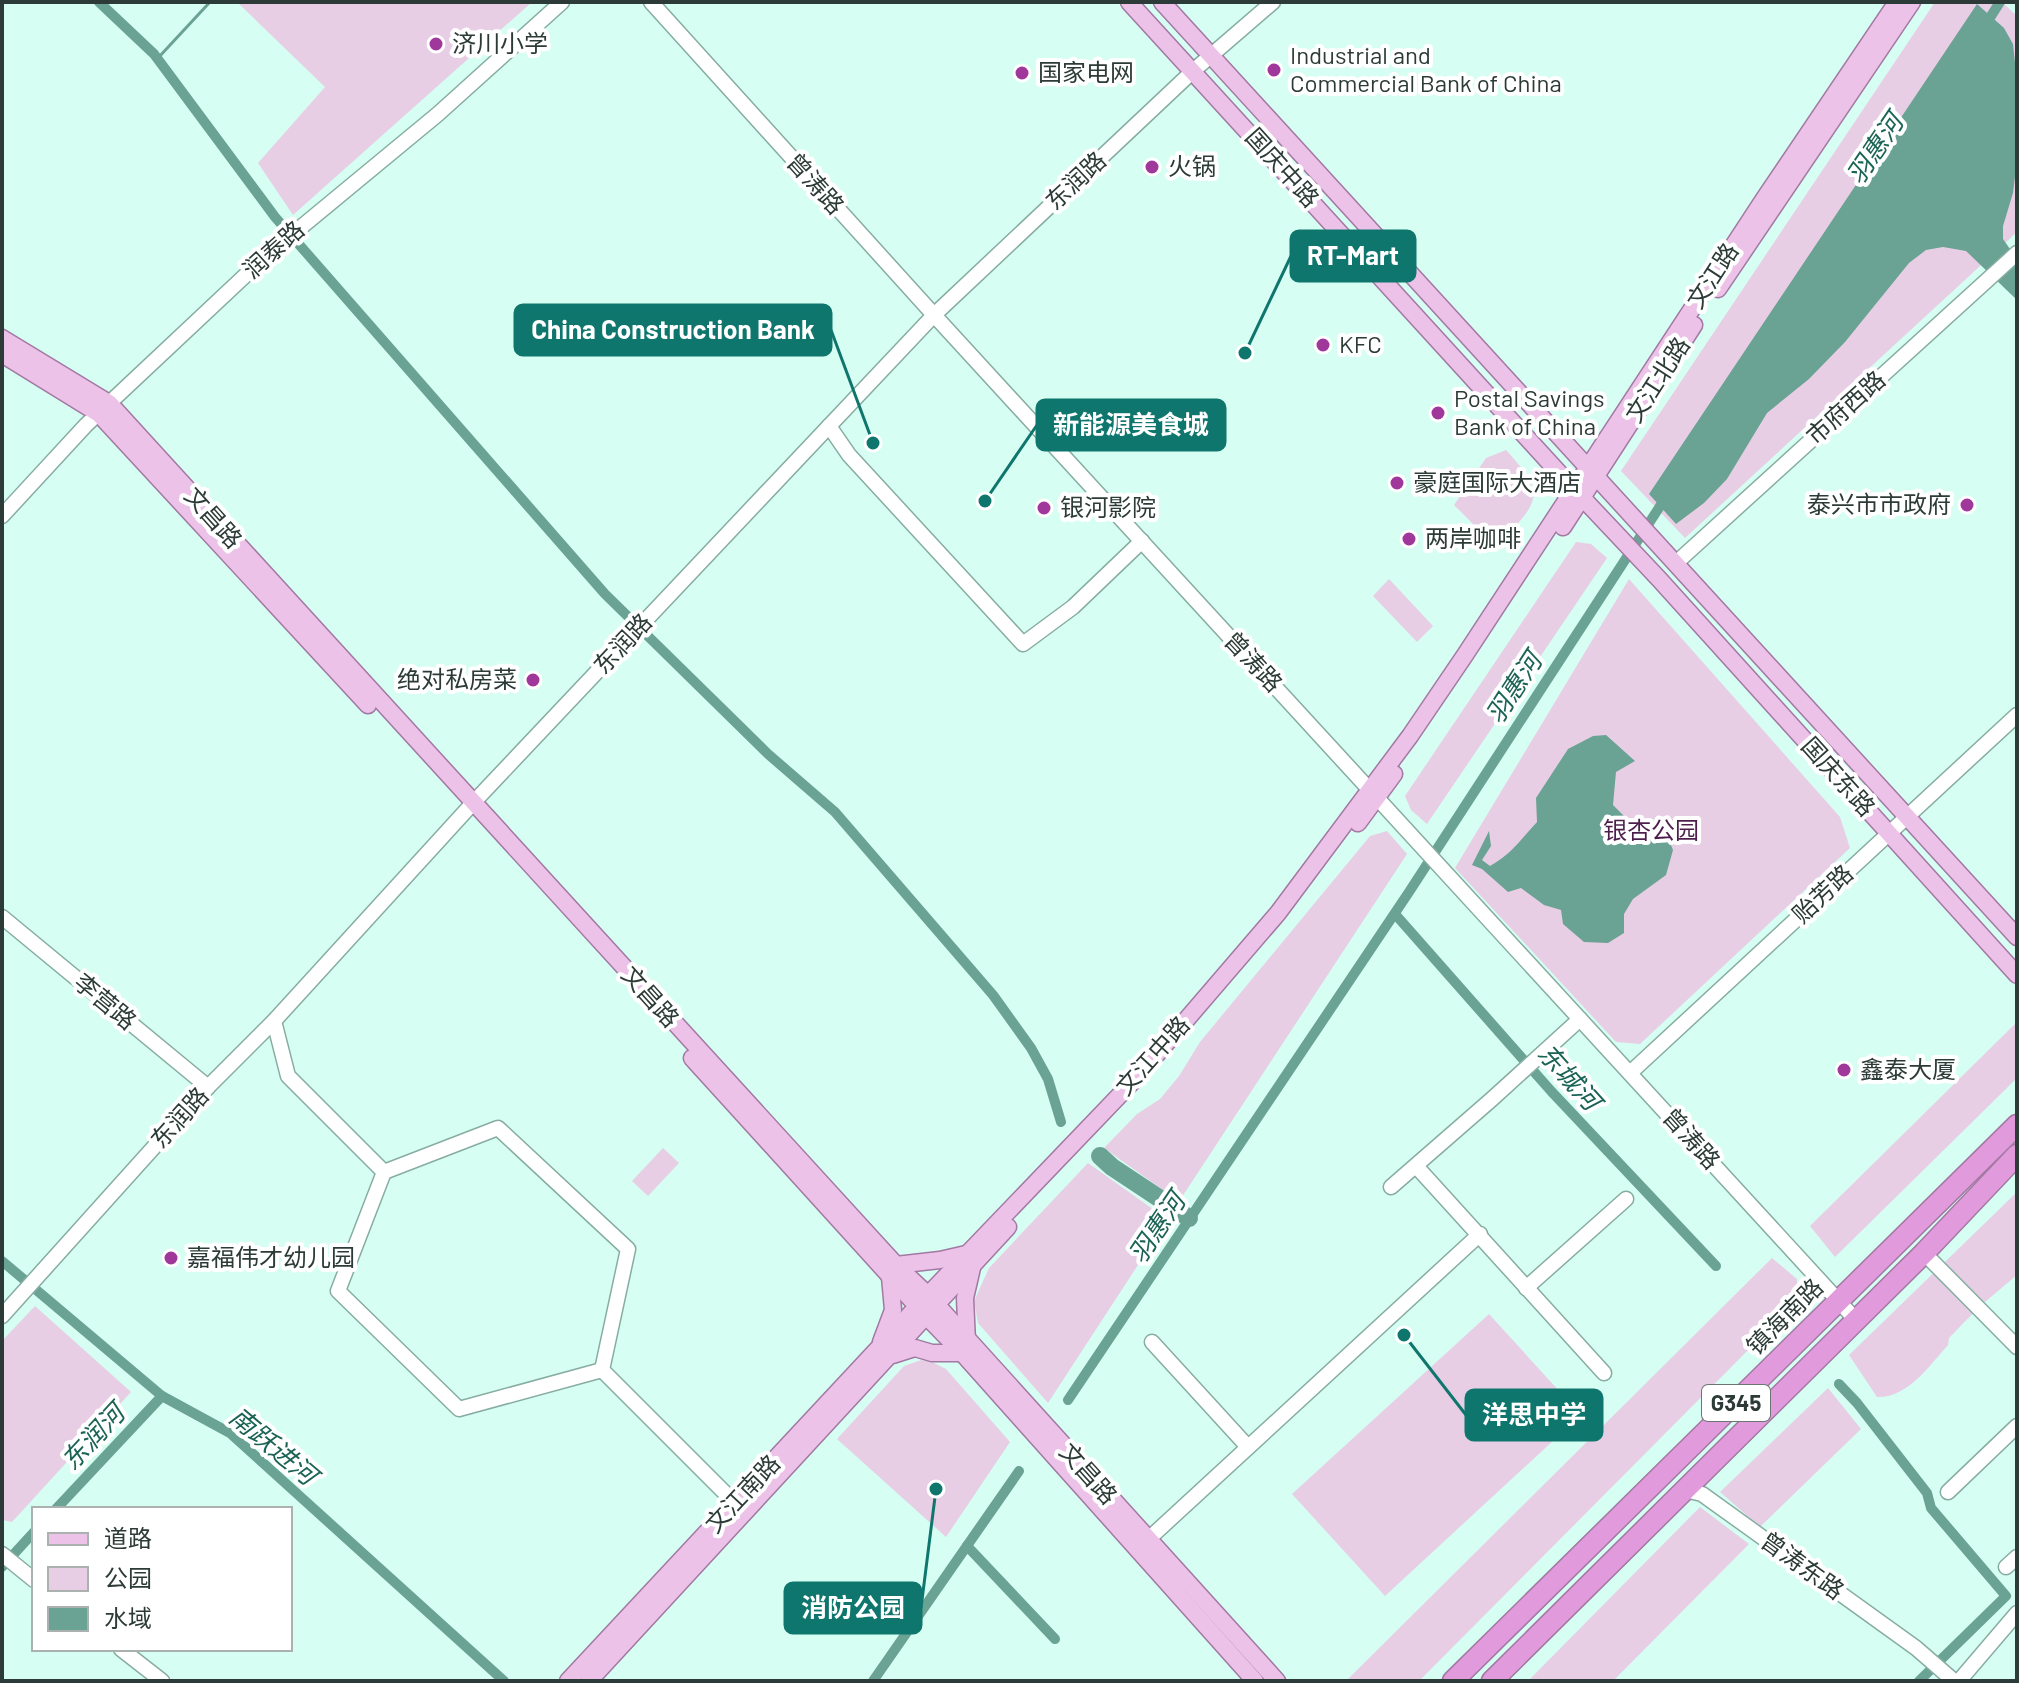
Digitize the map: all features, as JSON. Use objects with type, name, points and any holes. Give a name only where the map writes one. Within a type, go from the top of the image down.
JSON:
[{"type":"highway","name":"镇海南路","points":[[1453,1681],[2017,1125]]},
{"type":"highway","name":"G345","points":[[1492,1681],[1924,1253],[2017,1155]]},
{"type":"main road","name":"国庆中路","points":[[1129,2],[1597,511]]},
{"type":"main road","name":"国庆东路","points":[[1162,2],[2017,937]]},
{"type":"main road","name":"文江路","points":[[1374,793],[1579,493],[1764,199],[1897,2]]},
{"type":"main road","name":"文江北路","points":[[1592,471],[1912,2]]},
{"type":"main road","name":"文昌路","points":[[2,338],[104,409],[928,1306],[1142,1545],[1255,1681]]},
{"type":"main road","name":"文昌路","points":[[2,354],[104,409]]},
{"type":"main road","name":"国庆东路","points":[[1597,511],[2017,975]]},
{"type":"main road","name":"文江中路","points":[[928,1306],[1138,1076],[1278,913],[1374,793]]},
{"type":"main road","points":[[924,1260],[970,1260],[965,1298],[965,1347],[932,1353],[915,1348],[885,1353],[893,1310],[893,1271],[924,1260]]},
{"type":"main road","name":"文江南路","points":[[589,1681],[928,1306]]},
{"type":"main road","name":"文江南路","points":[[568,1681],[735,1503],[885,1353]]},
{"type":"main road","name":"文昌路","points":[[1142,1545],[1277,1681]]},
{"type":"street","name":"润泰路","points":[[2,516],[104,409],[265,257],[438,114],[562,2]]},
{"type":"street","name":"曾涛路","points":[[651,2],[1856,1320]]},
{"type":"street","name":"东润路","points":[[5,1307],[68,1243],[208,1087],[274,1021],[469,806],[934,315],[1193,71],[1273,2]]},
{"type":"street","name":"市府西路","points":[[1676,563],[2017,254]]},
{"type":"street","points":[[829,426],[849,455],[1023,644],[1073,607],[1142,541]]},
{"type":"street","name":"贻芳路","points":[[1630,1073],[2017,715]]},
{"type":"street","name":"李营路","points":[[2,917],[208,1087]]},
{"type":"street","points":[[1391,1187],[1580,1019]]},
{"type":"street","points":[[274,1021],[288,1076],[384,1172]]},
{"type":"street","points":[[498,1128],[628,1249],[602,1370],[459,1409],[338,1291],[384,1172],[498,1128]]},
{"type":"street","points":[[1416,1166],[1604,1373]]},
{"type":"street","points":[[1526,1288],[1626,1199]]},
{"type":"street","points":[[1142,1545],[1480,1234]]},
{"type":"street","points":[[1924,1253],[2017,1347]]},
{"type":"street","points":[[1152,1342],[1248,1447]]},
{"type":"street","points":[[602,1370],[735,1503]]},
{"type":"street","points":[[1948,1492],[2017,1426]]},
{"type":"street","name":"曾涛东路","points":[[1685,1490],[1702,1494],[1957,1681]]},
{"type":"street","points":[[2,1554],[32,1578]]},
{"type":"street","points":[[1957,1681],[2017,1613]]},
{"type":"street","points":[[124,1651],[162,1681]]},
{"type":"green space","points":[[237,2],[532,2],[293,215],[258,163],[325,87]]},
{"type":"green space","points":[[1935,2],[2002,2],[2017,16],[2017,232],[1685,538],[1621,471]]},
{"type":"green space","points":[[1506,450],[1529,480],[1533,500],[1497,548],[1454,505],[1486,458]]},
{"type":"green space","points":[[1576,542],[1591,544],[1607,558],[1427,824],[1411,810],[1405,796]]},
{"type":"green space","points":[[1389,579],[1433,626],[1417,642],[1373,596]]},
{"type":"green space","name":"银杏公园","points":[[1629,579],[1840,817],[1850,848],[1640,1044],[1616,1042],[1455,868]]},
{"type":"green space","points":[[1387,831],[1407,854],[1180,1200],[1104,1148],[1137,1114],[1160,1099],[1200,1042],[1370,836]]},
{"type":"green space","points":[[2017,1022],[2017,1078],[1835,1257],[1810,1226]]},
{"type":"green space","points":[[663,1148],[679,1163],[648,1196],[632,1181]]},
{"type":"green space","points":[[1088,1163],[1164,1217],[1166,1222],[1048,1403],[978,1323],[974,1301],[989,1268]]},
{"type":"green space","points":[[2017,1192],[2017,1275],[1979,1307],[1908,1387],[1888,1396],[1877,1397],[1849,1355]]},
{"type":"green space","points":[[1772,1258],[1797,1279],[1798,1300],[1419,1681],[1346,1681]]},
{"type":"green space","points":[[35,1306],[131,1392],[12,1522],[2,1520],[2,1341]]},
{"type":"green space","points":[[1489,1314],[1581,1415],[1385,1596],[1292,1494]]},
{"type":"green space","points":[[921,1360],[946,1369],[1010,1442],[946,1537],[837,1439],[904,1366]]},
{"type":"green space","points":[[1828,1388],[1861,1429],[1760,1527],[1720,1492]]},
{"type":"green space","points":[[1700,1507],[1749,1544],[1613,1681],[1528,1681]]},
{"type":"water","points":[[1977,4],[2004,28],[2013,44],[2017,81],[2017,160],[2003,239],[2017,259],[2017,300],[1966,251],[1943,247],[1926,250],[1909,263],[1845,342],[1809,379],[1767,413],[1727,479],[1704,503],[1676,524],[1649,494]]},
{"type":"water","points":[[1606,735],[1635,761],[1616,772],[1613,805],[1639,831],[1652,824],[1667,835],[1673,850],[1666,875],[1633,899],[1624,914],[1624,933],[1608,943],[1584,942],[1563,924],[1561,910],[1544,905],[1521,888],[1508,892],[1482,869],[1472,865],[1489,831],[1491,846],[1482,860],[1490,866],[1510,851],[1537,822],[1536,798],[1568,749],[1593,736]]},
{"type":"waterway","points":[[99,2],[154,54],[275,217],[605,594],[768,754],[835,812],[993,995],[1031,1048],[1048,1079],[1061,1122]]},
{"type":"waterway","points":[[158,58],[210,2]]},
{"type":"waterway","name":"羽惠河","points":[[1984,27],[2000,2]]},
{"type":"waterway","name":"羽惠河","points":[[1068,1400],[1409,892],[1666,497]]},
{"type":"waterway","name":"东城河","points":[[1395,914],[1551,1091],[1716,1266]]},
{"type":"waterway","points":[[1100,1156],[1189,1218]]},
{"type":"waterway","name":"南跃进河","points":[[2,1261],[162,1396],[230,1433],[504,1681]]},
{"type":"waterway","name":"东城河","points":[[1839,1384],[1927,1493],[1931,1508],[2006,1596],[1919,1681]]},
{"type":"waterway","name":"东润河","points":[[58,1507],[162,1396]]},
{"type":"waterway","name":"羽惠河","points":[[873,1681],[1019,1471]]},
{"type":"waterway","name":"东润河","points":[[2,1567],[32,1534]]},
{"type":"waterway","points":[[967,1546],[1055,1639]]},
{"type":"place","name":"济川小学","points":[[436,44]]},
{"type":"place","name":"Industrial and Commercial Bank of China","points":[[1274,70]]},
{"type":"place","name":"国家电网","points":[[1022,73]]},
{"type":"place","name":"火锅","points":[[1152,167]]},
{"type":"place","name":"KFC","points":[[1323,345]]},
{"type":"place","name":"RT-Mart","points":[[1245,353]]},
{"type":"place","name":"Postal Savings Bank of China","points":[[1438,413]]},
{"type":"place","name":"China Construction Bank","points":[[873,443]]},
{"type":"place","name":"豪庭国际大酒店","points":[[1397,483]]},
{"type":"place","name":"新能源美食城","points":[[985,501]]},
{"type":"place","name":"泰兴市市政府","points":[[1967,505]]},
{"type":"place","name":"银河影院","points":[[1044,508]]},
{"type":"place","name":"两岸咖啡","points":[[1409,539]]},
{"type":"place","name":"绝对私房菜","points":[[533,680]]},
{"type":"place","name":"鑫泰大厦","points":[[1844,1070]]},
{"type":"place","name":"嘉福伟才幼儿园","points":[[171,1258]]},
{"type":"place","name":"洋思中学","points":[[1404,1335]]},
{"type":"place","name":"消防公园","points":[[936,1489]]}]
